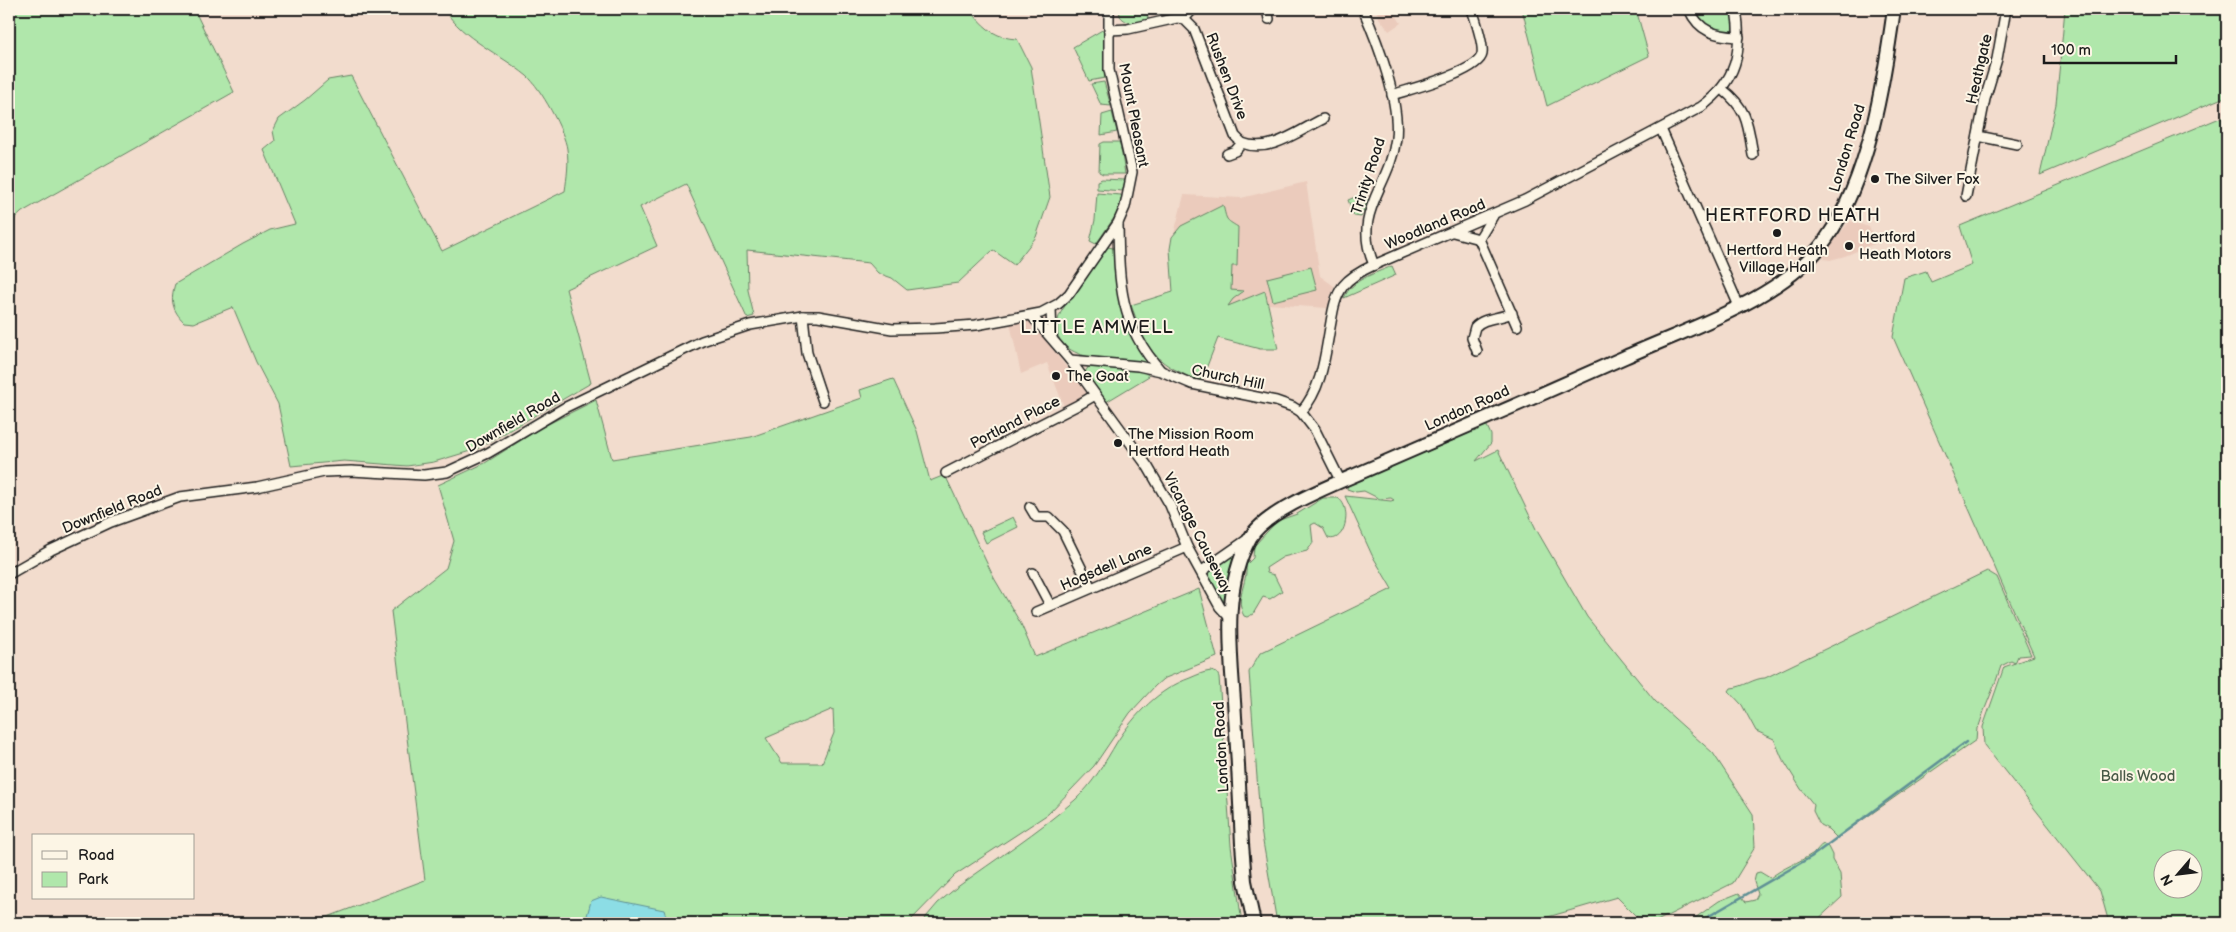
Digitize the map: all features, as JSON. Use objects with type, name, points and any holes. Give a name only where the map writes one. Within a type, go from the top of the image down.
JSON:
[{"type":"main road","name":"London Road","points":[[1254,923],[1245,881],[1242,844],[1231,619],[1236,580],[1251,537],[1263,523],[1276,514],[1341,482],[1739,306],[1792,274],[1810,259],[1828,237],[1842,214],[1860,170],[1884,78],[1894,9]]},
{"type":"street","name":"Mount Pleasant","points":[[1032,316],[1050,309],[1069,294],[1118,223],[1125,207],[1132,172],[1109,70],[1109,9]]},
{"type":"street","points":[[1110,30],[1128,29],[1172,18],[1184,20],[1193,9]]},
{"type":"street","points":[[1267,9],[1269,19]]},
{"type":"street","name":"Trinity Road","points":[[1363,9],[1372,30],[1392,95],[1397,120],[1393,154],[1373,200],[1366,223],[1366,244],[1374,265]]},
{"type":"street","points":[[1392,95],[1445,77],[1480,61],[1483,50],[1472,9]]},
{"type":"street","points":[[1690,9],[1695,20],[1705,31],[1713,35],[1739,38]]},
{"type":"street","points":[[1736,9],[1739,38],[1736,63],[1722,88],[1736,100],[1746,116],[1753,155]]},
{"type":"street","name":"Heathgate","points":[[1966,196],[1986,99],[1997,59],[2006,9]]},
{"type":"street","name":"Rushen Drive","points":[[1184,20],[1194,29],[1235,136],[1242,143]]},
{"type":"street","name":"Woodland Road","points":[[1302,412],[1312,399],[1319,384],[1333,306],[1340,290],[1352,277],[1374,265],[1493,215],[1661,129],[1701,106],[1722,88]]},
{"type":"street","points":[[1227,154],[1235,151],[1242,143],[1250,146],[1265,147],[1323,119]]},
{"type":"street","points":[[1661,129],[1739,306]]},
{"type":"street","points":[[1978,136],[2017,144]]},
{"type":"street","points":[[1479,239],[1493,215]]},
{"type":"street","name":"Mount Pleasant","points":[[1118,223],[1120,291],[1126,311],[1146,352],[1161,371]]},
{"type":"street","points":[[1453,232],[1479,239]]},
{"type":"street","points":[[1479,239],[1517,326]]},
{"type":"street","points":[[1050,309],[1052,337]]},
{"type":"street","points":[[1477,351],[1472,338],[1475,327],[1484,320],[1501,318],[1512,313]]},
{"type":"street","points":[[803,316],[807,353],[823,401]]},
{"type":"street","name":"Downfield Road","points":[[9,574],[51,550],[111,522],[180,497],[258,487],[324,472],[352,471],[424,476],[447,472],[488,453],[564,408],[702,341],[750,325],[803,316],[818,316],[892,329],[955,327],[1032,316]]},
{"type":"street","name":"Vicarage Causeway","points":[[1032,316],[1070,360],[1148,467],[1170,505],[1187,547],[1202,571],[1220,607],[1231,619]]},
{"type":"street","name":"Church Hill","points":[[1070,360],[1138,366],[1161,371],[1192,384],[1276,401],[1302,412]]},
{"type":"street","name":"Portland Place","points":[[946,473],[1095,395]]},
{"type":"street","points":[[1302,412],[1315,430],[1341,482]]},
{"type":"street","points":[[1030,507],[1036,517],[1050,517],[1063,531],[1091,588]]},
{"type":"street","points":[[1202,571],[1251,537]]},
{"type":"street","name":"Hogsdell Lane","points":[[1036,612],[1187,547]]},
{"type":"street","points":[[1033,573],[1050,605]]},
{"type":"shaded area","points":[[1376,9],[1392,9],[1401,23],[1389,31],[1379,18]]},
{"type":"shaded area","points":[[1306,182],[1320,276],[1334,286],[1327,308],[1268,304],[1265,291],[1227,307],[1170,249],[1184,195],[1241,198]]},
{"type":"shaded area","points":[[1850,221],[1869,227],[1876,243],[1845,256],[1830,260],[1825,259],[1822,255]]},
{"type":"shaded area","points":[[1025,320],[1032,323],[1088,395],[1065,409],[1047,363],[1021,374],[1010,323]]},
{"type":"green space","points":[[9,9],[194,9],[234,92],[22,212],[9,224]]},
{"type":"green space","points":[[444,9],[980,9],[974,15],[983,25],[998,35],[1017,39],[1031,67],[1050,197],[1036,237],[1014,265],[993,250],[958,283],[907,290],[892,278],[878,273],[869,263],[747,250],[748,290],[754,316],[747,318],[686,184],[640,207],[657,246],[566,289],[591,383],[477,449],[434,462],[407,466],[344,461],[291,466],[278,404],[256,362],[233,307],[194,323],[184,322],[177,313],[172,300],[175,284],[270,230],[295,224],[264,150],[275,141],[273,131],[279,119],[328,80],[351,76],[442,251],[565,191],[568,160],[567,149],[562,132],[545,99],[527,76],[472,38],[452,20]]},
{"type":"green space","points":[[1119,9],[1147,9],[1148,19],[1136,22],[1126,21],[1120,16]]},
{"type":"green space","points":[[1522,9],[1636,9],[1649,56],[1547,106]]},
{"type":"green space","points":[[1693,9],[1734,9],[1734,27],[1730,33],[1706,28]]},
{"type":"green space","points":[[2065,9],[2227,9],[2227,96],[2040,175],[2056,104]]},
{"type":"green space","points":[[1104,29],[1105,78],[1089,81],[1073,47]]},
{"type":"green space","points":[[1104,82],[1111,106],[1101,105],[1091,84]]},
{"type":"green space","points":[[1112,112],[1117,132],[1101,135],[1102,115]]},
{"type":"green space","name":"Balls Wood","points":[[2227,115],[2227,923],[2109,923],[2100,891],[1984,745],[1983,727],[2004,667],[2034,656],[1893,337],[1904,278],[1926,271],[1931,282],[1972,265],[1960,226]]},
{"type":"green space","points":[[1104,142],[1120,142],[1125,174],[1103,174],[1099,172],[1100,144]]},
{"type":"green space","points":[[1102,179],[1125,180],[1123,191],[1097,189],[1097,181]]},
{"type":"green space","points":[[1097,193],[1121,195],[1122,197],[1116,215],[1096,244],[1090,241],[1095,220]]},
{"type":"green space","points":[[1360,195],[1368,199],[1361,217],[1354,216],[1348,200]]},
{"type":"green space","points":[[1223,205],[1227,219],[1238,227],[1237,266],[1232,266],[1231,290],[1244,291],[1233,299],[1228,306],[1265,291],[1278,349],[1260,349],[1218,338],[1202,379],[1196,379],[1160,360],[1143,336],[1131,305],[1173,292],[1170,249],[1172,237],[1181,226]]},
{"type":"green space","points":[[1108,247],[1113,248],[1115,255],[1122,310],[1147,364],[1089,357],[1075,352],[1063,344],[1057,334],[1058,320],[1061,313]]},
{"type":"green space","points":[[1392,266],[1396,275],[1344,298],[1352,286],[1358,282]]},
{"type":"green space","points":[[1311,267],[1317,290],[1273,301],[1267,278]]},
{"type":"green space","points":[[1089,366],[1129,367],[1149,376],[1106,402],[1085,372]]},
{"type":"green space","points":[[893,379],[917,431],[930,481],[945,475],[994,578],[1021,624],[1035,657],[1199,589],[1217,657],[1163,679],[1130,713],[1094,766],[1048,814],[955,875],[908,923],[312,923],[425,880],[391,611],[446,568],[454,541],[438,485],[485,463],[542,427],[596,400],[612,459],[751,437],[862,398],[860,390]],"holes":[[[833,709],[834,733],[822,763],[782,763],[766,738]]]},
{"type":"green space","points":[[1475,426],[1487,426],[1491,435],[1491,443],[1476,461],[1498,450],[1536,529],[1587,617],[1655,701],[1713,753],[1753,814],[1755,847],[1733,883],[1653,923],[1643,923],[1617,897],[1527,923],[1277,923],[1261,830],[1249,672],[1260,653],[1392,589],[1372,555],[1345,496],[1391,501],[1394,500],[1391,498],[1380,499],[1364,491],[1356,492],[1347,489],[1348,484],[1457,439],[1463,433],[1468,434]]},
{"type":"green space","points":[[1323,498],[1338,498],[1343,503],[1346,517],[1343,531],[1339,536],[1328,538],[1323,528],[1315,523],[1311,525],[1313,543],[1307,551],[1283,557],[1266,568],[1267,573],[1274,575],[1282,591],[1270,599],[1263,597],[1253,614],[1247,617],[1244,616],[1240,603],[1246,565],[1253,558],[1254,546],[1277,521],[1297,514]]},
{"type":"green space","points":[[1013,517],[1018,527],[986,543],[981,532]]},
{"type":"green space","points":[[1235,552],[1237,553],[1226,605],[1223,606],[1207,573]]},
{"type":"green space","points":[[1987,571],[1997,577],[2031,655],[2018,656],[2015,663],[2011,661],[2001,666],[1977,728],[1976,740],[1837,838],[1828,829],[1820,825],[1813,811],[1814,805],[1801,789],[1782,758],[1774,739],[1756,731],[1742,705],[1729,691],[1731,688],[1765,678]]},
{"type":"green space","points":[[1211,671],[1217,673],[1219,677],[1231,846],[1242,923],[921,923],[938,903],[956,888],[1032,834],[1075,800],[1093,780],[1124,732],[1140,712],[1158,696],[1179,683]]},
{"type":"green space","points":[[1824,844],[1828,847],[1832,860],[1840,874],[1842,897],[1814,923],[1688,923],[1719,901],[1739,893],[1746,902],[1755,900],[1758,894],[1754,882],[1756,873],[1760,872],[1770,878],[1814,853]]},
{"type":"water","points":[[601,897],[664,910],[668,923],[585,923],[591,901]]},
{"type":"waterway","points":[[1697,923],[1811,857],[1966,742]]},
{"type":"place","name":"The Silver Fox","points":[[1875,179]]},
{"type":"place","name":"Hertford Heath Village Hall","points":[[1777,233]]},
{"type":"place","name":"Hertford Heath Motors","points":[[1849,246]]},
{"type":"place","name":"The Goat","points":[[1056,376]]},
{"type":"place","name":"The Mission Room Hertford Heath","points":[[1118,443]]},
{"type":"district","name":"HERTFORD HEATH","points":[[1793,215]]},
{"type":"district","name":"LITTLE AMWELL","points":[[1097,327]]}]
